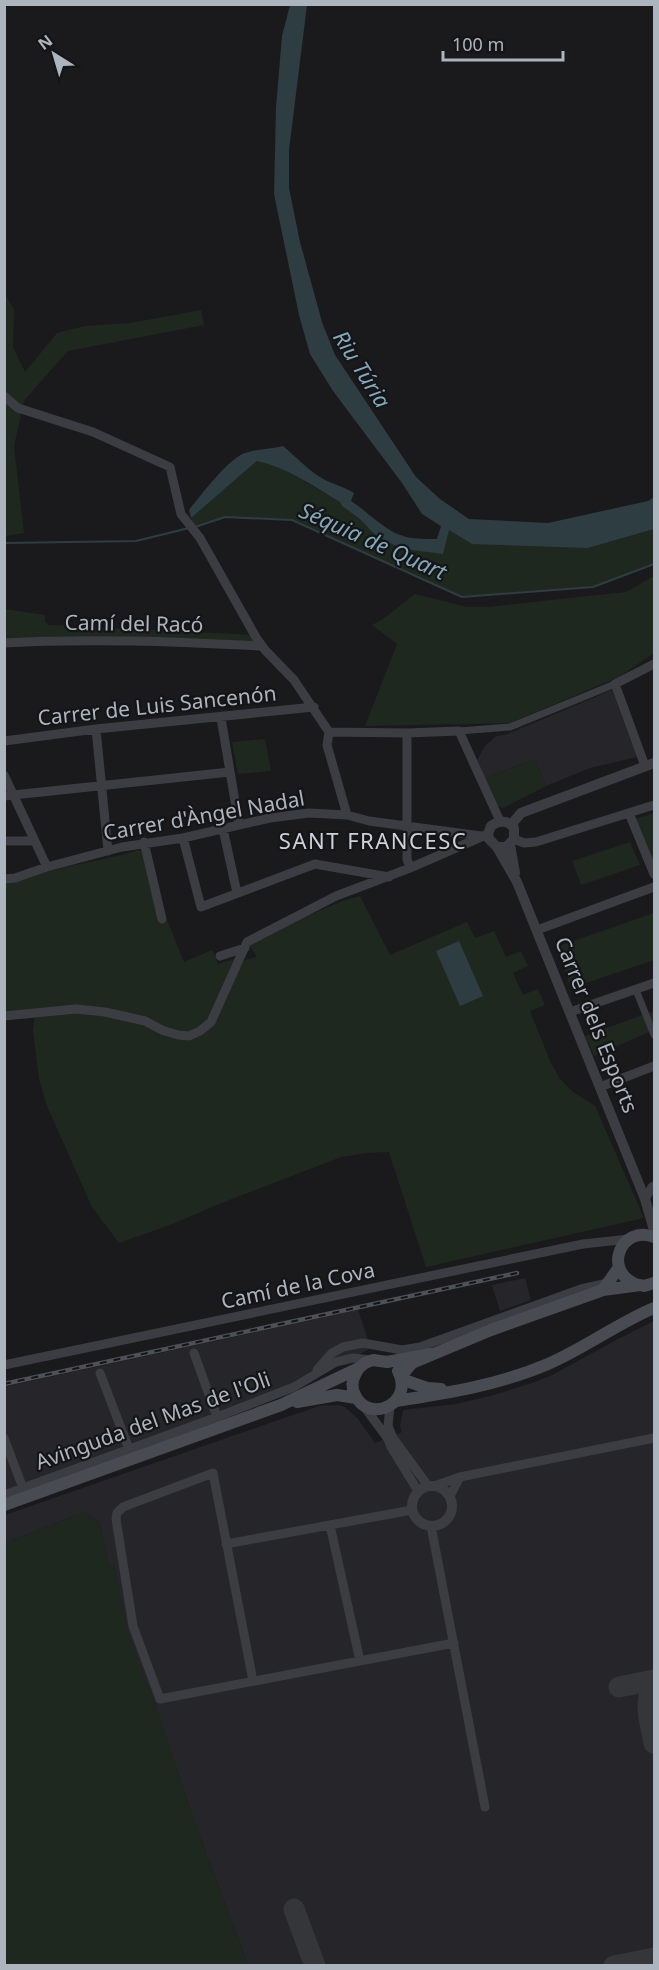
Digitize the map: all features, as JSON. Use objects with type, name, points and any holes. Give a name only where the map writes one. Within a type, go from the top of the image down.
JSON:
[{"type":"main road","points":[[605,1287],[619,1262],[622,1246],[629,1239],[648,1236]]},
{"type":"main road","points":[[619,1262],[627,1279],[640,1285]]},
{"type":"main road","points":[[401,1378],[412,1363],[431,1354],[605,1287],[644,1286],[654,1283]]},
{"type":"main road","points":[[281,1405],[338,1395],[359,1401],[376,1410],[393,1403],[464,1391],[504,1380],[549,1363],[654,1308]]},
{"type":"main road","points":[[387,1362],[431,1354]]},
{"type":"main road","points":[[4,1505],[281,1405],[373,1360],[393,1365],[401,1378],[402,1387],[393,1403]]},
{"type":"main road","points":[[358,1368],[352,1382],[359,1401]]},
{"type":"main road","points":[[401,1378],[427,1388],[464,1391]]},
{"type":"street","points":[[4,396],[18,408],[93,432],[170,467],[181,514],[200,538],[262,646],[294,680],[329,732],[327,745],[347,814]]},
{"type":"street","name":"Camí del Racó","points":[[4,643],[132,640],[262,646]]},
{"type":"street","points":[[329,732],[407,733],[510,728],[615,684],[654,664]]},
{"type":"street","points":[[220,956],[246,945],[336,896],[389,877],[486,835],[491,826],[506,823],[521,813],[650,764],[615,684]]},
{"type":"street","name":"Carrer de Luis Sancenón","points":[[4,741],[96,729],[314,707]]},
{"type":"street","points":[[220,717],[239,825]]},
{"type":"street","points":[[96,729],[108,851]]},
{"type":"street","points":[[459,731],[506,823],[515,833],[512,842],[506,847],[497,847],[486,835]]},
{"type":"street","points":[[407,733],[407,859],[411,868]]},
{"type":"street","points":[[9,796],[230,771]]},
{"type":"street","points":[[4,775],[9,796],[47,867]]},
{"type":"street","points":[[512,842],[536,842],[654,805]]},
{"type":"street","name":"Carrer d'Àngel Nadal","points":[[4,879],[15,878],[47,867],[144,842],[183,838],[239,825],[309,813],[347,814],[369,821],[486,835]]},
{"type":"street","points":[[628,813],[654,874]]},
{"type":"street","points":[[223,829],[237,893]]},
{"type":"street","points":[[183,838],[201,907],[315,864],[389,877]]},
{"type":"street","points":[[4,841],[34,841]]},
{"type":"street","points":[[144,842],[162,919]]},
{"type":"street","name":"Carrer dels Esports","points":[[512,842],[517,882]]},
{"type":"street","name":"Carrer dels Esports","points":[[497,847],[517,882],[537,930],[645,1199],[654,1230]]},
{"type":"street","points":[[537,930],[654,887]]},
{"type":"street","points":[[4,1016],[76,1009],[105,1012],[145,1021],[162,1030],[189,1036],[211,1022],[246,945]]},
{"type":"street","points":[[570,1012],[654,983]]},
{"type":"street","points":[[636,990],[654,1035]]},
{"type":"street","points":[[600,1087],[654,1066]]},
{"type":"street","points":[[645,1199],[654,1186]]},
{"type":"street","points":[[648,1236],[650,1217]]},
{"type":"street","name":"Camí de la Cova","points":[[4,1365],[583,1244],[629,1239]]},
{"type":"street","points":[[600,1243],[619,1262]]},
{"type":"street","name":"Avinguda del Mas de l'Oli","points":[[311,1377],[332,1353],[343,1347],[363,1343],[402,1350],[420,1347],[581,1289],[605,1287]]},
{"type":"street","points":[[194,1353],[217,1417]]},
{"type":"street","name":"Avinguda del Mas de l'Oli","points":[[4,1494],[294,1387],[336,1362],[352,1358],[373,1360]]},
{"type":"street","points":[[100,1373],[129,1449]]},
{"type":"street","points":[[359,1401],[388,1439],[391,1447],[427,1487],[446,1491],[450,1496],[452,1502],[449,1516],[438,1525],[431,1526],[419,1521],[412,1510],[412,1503],[427,1487],[460,1477],[654,1438]]},
{"type":"street","points":[[393,1403],[388,1426],[393,1438],[427,1487]]},
{"type":"street","points":[[4,1438],[23,1488]]},
{"type":"street","points":[[253,1681],[213,1473],[123,1507],[117,1513],[116,1520],[133,1626],[160,1699],[454,1643]]},
{"type":"street","points":[[450,1496],[460,1477]]},
{"type":"street","points":[[226,1544],[412,1510]]},
{"type":"street","points":[[330,1525],[360,1661]]},
{"type":"street","points":[[431,1526],[484,1807]]},
{"type":"shaded area","points":[[290,5],[307,5],[289,150],[289,188],[300,242],[322,322],[335,355],[416,477],[440,499],[469,519],[548,523],[648,501],[654,497],[654,529],[588,548],[472,544],[449,530],[443,554],[404,549],[373,533],[340,502],[310,484],[279,468],[257,461],[191,518],[189,510],[215,478],[238,456],[283,446],[320,477],[354,493],[351,501],[395,533],[412,538],[437,539],[441,526],[422,514],[402,483],[333,391],[310,354],[299,315],[274,194],[276,107],[282,36]]},
{"type":"shaded area","points":[[4,292],[14,310],[13,347],[25,372],[57,333],[85,326],[131,323],[201,310],[204,325],[68,351],[24,401],[14,446],[24,533],[5,536]]},
{"type":"shaded area","points":[[257,461],[276,465],[340,502],[373,533],[443,554],[448,530],[588,548],[654,529],[654,563],[593,587],[462,597],[292,520],[225,517],[194,527],[191,518]]},
{"type":"shaded area","points":[[654,576],[654,653],[619,677],[510,723],[365,726],[397,644],[372,625],[415,594],[467,607],[488,607],[626,592]]},
{"type":"shaded area","points":[[4,609],[45,615],[45,622],[49,625],[255,635],[262,646],[5,643]]},
{"type":"shaded area","points":[[612,690],[637,757],[590,768],[546,786],[535,759],[485,778],[477,760],[485,746],[496,736],[505,735]]},
{"type":"shaded area","points":[[265,739],[271,771],[238,774],[232,742]]},
{"type":"shaded area","points":[[535,759],[546,786],[503,808],[496,805],[485,778]]},
{"type":"shaded area","points":[[654,813],[654,864],[636,819]]},
{"type":"shaded area","points":[[630,842],[640,865],[581,885],[572,861]]},
{"type":"shaded area","points":[[139,850],[142,852],[154,892],[159,923],[167,920],[184,962],[212,950],[218,964],[239,957],[239,962],[257,957],[247,942],[342,901],[360,896],[390,955],[467,922],[475,938],[494,931],[506,957],[521,951],[528,966],[513,973],[523,995],[538,989],[545,1005],[530,1011],[550,1061],[560,1079],[573,1092],[595,1106],[644,1218],[426,1267],[389,1152],[367,1153],[341,1157],[119,1243],[92,1207],[47,1106],[39,1079],[33,1031],[35,1014],[109,1011],[5,1014],[5,883]]},
{"type":"shaded area","points":[[654,913],[654,960],[571,988],[556,947]]},
{"type":"shaded area","points":[[459,941],[483,996],[460,1006],[436,951]]},
{"type":"shaded area","points":[[654,1011],[654,1030],[594,1056],[585,1036]]},
{"type":"shaded area","points":[[525,1278],[531,1300],[500,1311],[492,1285]]},
{"type":"shaded area","points":[[358,1310],[371,1348],[288,1393],[5,1493],[4,1387]]},
{"type":"shaded area","points":[[654,1321],[654,1965],[248,1965],[127,1631],[114,1565],[109,1566],[100,1523],[84,1512],[5,1543],[5,1515],[319,1406],[345,1407],[358,1419],[375,1443],[402,1432],[400,1426],[403,1410],[456,1404],[532,1383],[552,1375]]},
{"type":"shaded area","points":[[84,1512],[100,1523],[109,1565],[114,1565],[127,1631],[248,1965],[5,1965],[5,1543]]},
{"type":"waterway","name":"Séquia de Quart","points":[[195,527],[225,517],[292,520],[462,597],[593,587],[654,564]]},
{"type":"waterway","name":"Séquia de Quart","points":[[4,543],[136,541],[189,528]]},
{"type":"taxiway","points":[[619,1687],[654,1680]]},
{"type":"taxiway","points":[[654,1686],[650,1692],[648,1706],[654,1743]]},
{"type":"taxiway","points":[[294,1909],[315,1966]]},
{"type":"taxiway","points":[[614,1966],[654,1958]]},
{"type":"railway","points":[[4,1384],[517,1273]]},
{"type":"district","name":"SANT FRANCESC","points":[[373,841]]},
{"type":"water label","name":"Riu Túria","points":[[362,369]]}]
